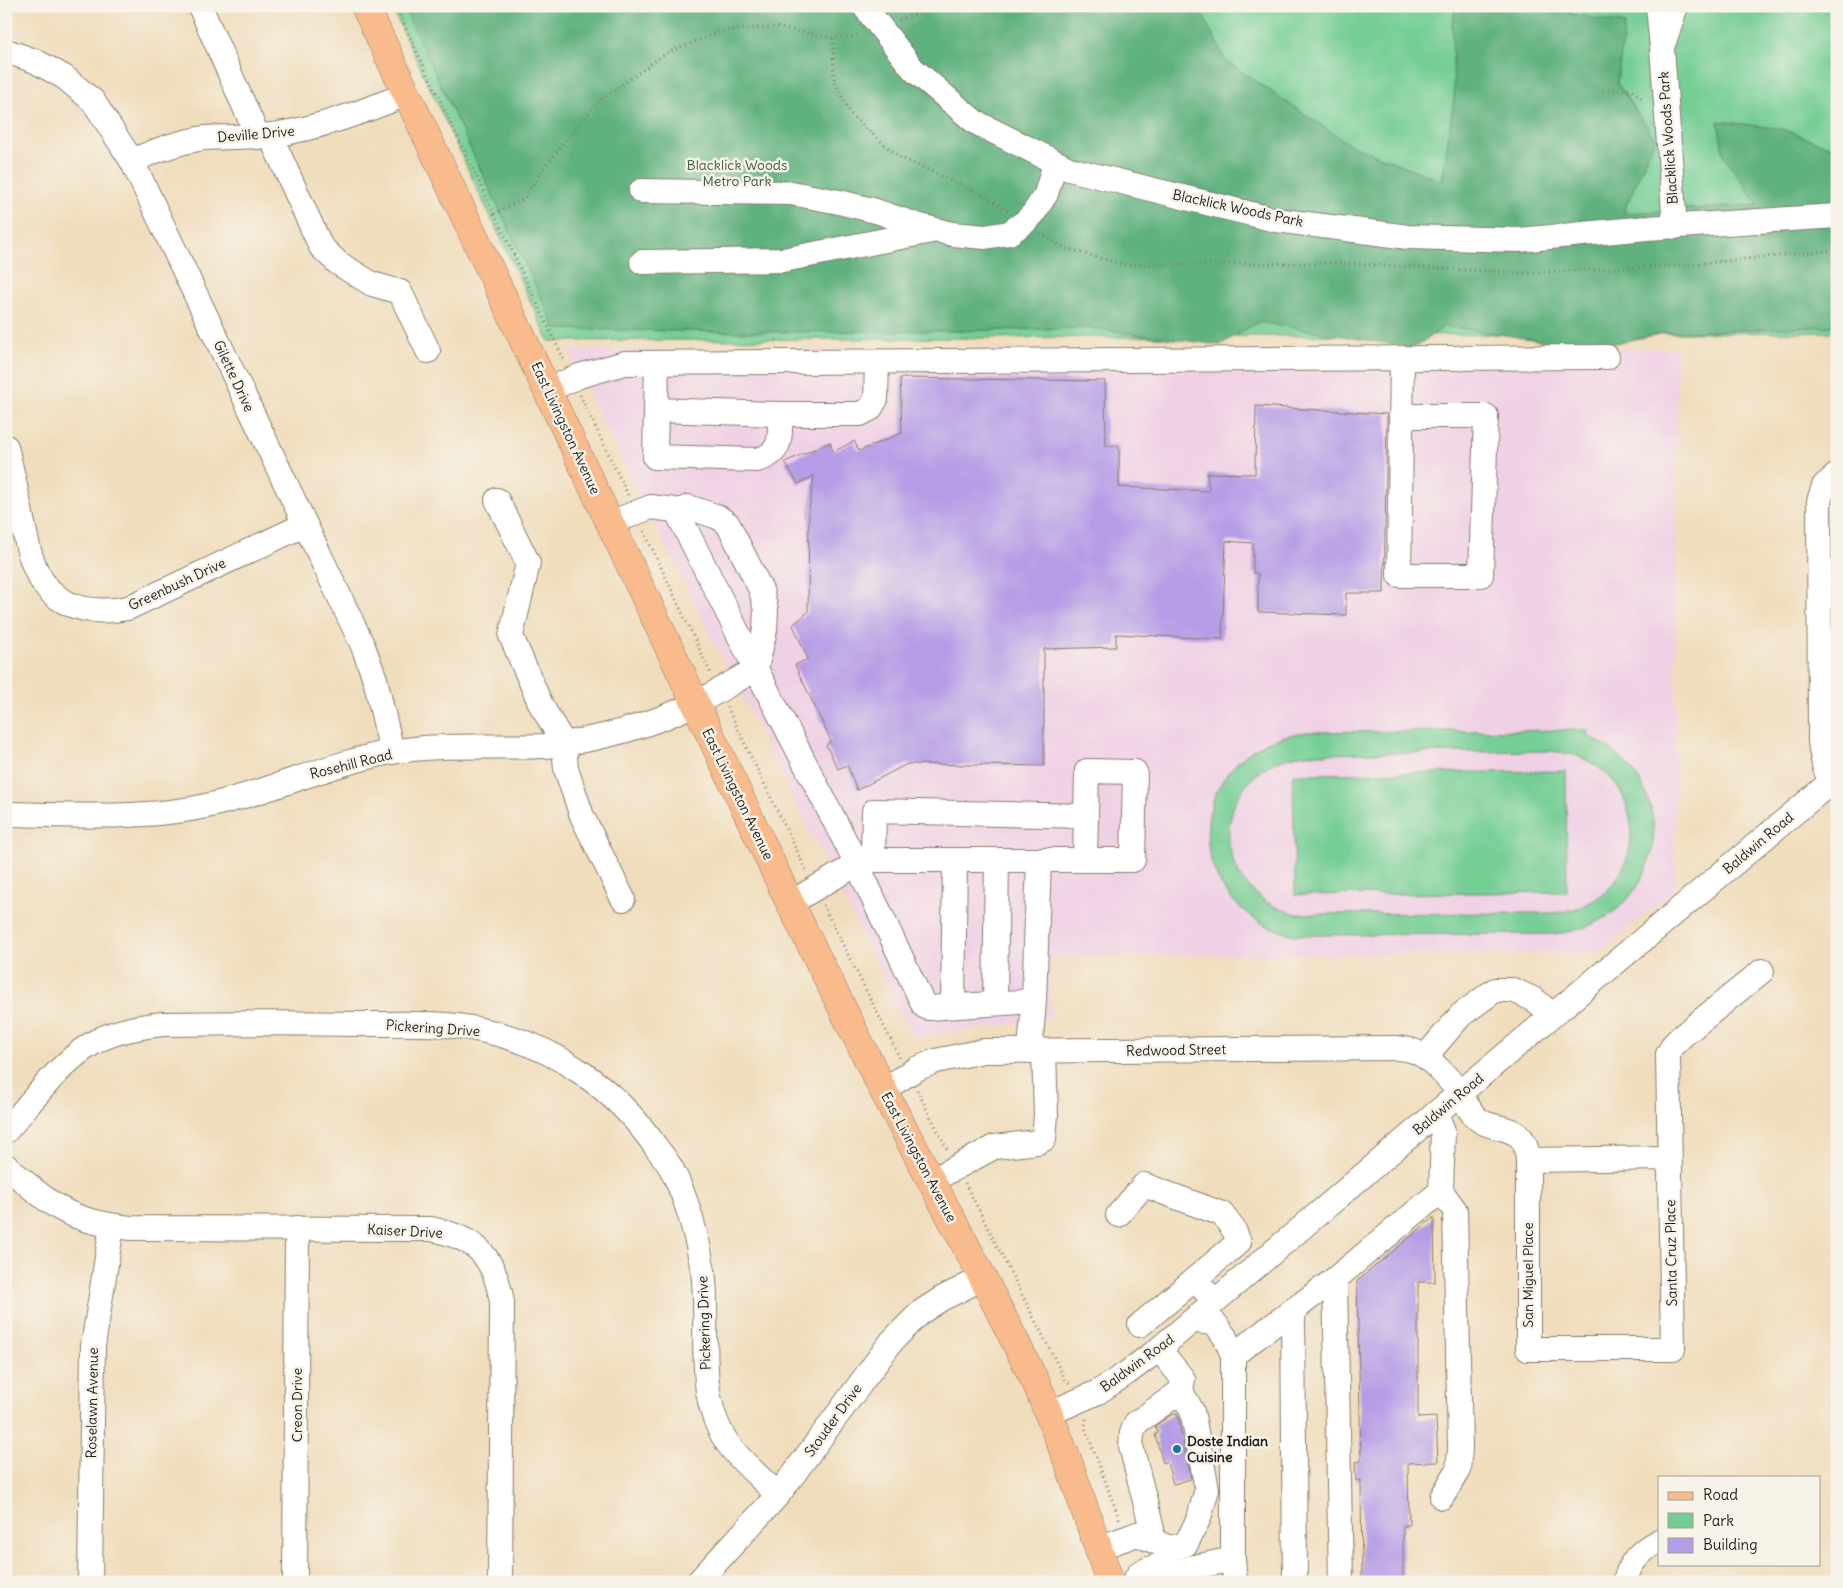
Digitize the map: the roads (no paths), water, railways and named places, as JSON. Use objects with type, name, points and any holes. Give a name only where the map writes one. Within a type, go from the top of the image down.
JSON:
[{"type":"main road","name":"East Livingston Avenue","points":[[365,6],[790,903],[883,1090],[983,1278],[1037,1386],[1069,1464],[1110,1582]]},
{"type":"street","name":"Blacklick Woods Park","points":[[864,6],[914,69],[975,122],[1069,169],[1276,220],[1408,237],[1518,240],[1837,216]]},
{"type":"street","name":"Blacklick Woods Park","points":[[1658,6],[1675,227]]},
{"type":"street","name":"Blacklick Woods Park","points":[[1662,48],[1676,6]]},
{"type":"street","points":[[202,11],[321,247],[338,263],[372,284],[400,292],[428,351]]},
{"type":"street","name":"Gilette Drive","points":[[6,51],[35,61],[64,77],[94,101],[132,161],[363,646],[385,715],[392,752]]},
{"type":"street","name":"Deville Drive","points":[[132,161],[181,142],[205,138],[264,136],[296,131],[362,113],[407,94]]},
{"type":"street","points":[[641,191],[791,193],[876,211],[952,234],[984,237],[1009,233],[1033,214],[1046,194],[1055,163]]},
{"type":"street","points":[[642,262],[783,260],[919,232],[938,230]]},
{"type":"street","points":[[548,390],[573,378],[625,363],[1607,357]]},
{"type":"street","points":[[1401,416],[1486,416],[1481,575],[1399,575],[1401,416],[1402,358]]},
{"type":"street","points":[[656,410],[780,414],[860,414],[870,409],[876,399],[877,362]]},
{"type":"street","points":[[657,363],[655,457],[757,460],[768,457],[776,450],[780,437],[780,414]]},
{"type":"street","name":"Greenbush Drive","points":[[6,447],[32,561],[41,580],[53,594],[69,605],[89,611],[108,612],[128,608],[304,525]]},
{"type":"street","points":[[1835,783],[1822,762],[1820,741],[1820,501],[1824,486],[1837,475]]},
{"type":"street","points":[[497,500],[528,563],[511,636],[541,705],[564,744],[566,769],[582,816],[623,899]]},
{"type":"street","points":[[610,523],[651,507],[665,507],[682,511]]},
{"type":"street","points":[[756,669],[765,630],[766,610],[761,590],[728,524],[718,517],[688,507],[682,511],[680,518],[756,669],[865,862],[922,1003],[928,1008],[1034,1000]]},
{"type":"street","name":"Rosehill Road","points":[[6,814],[124,815],[191,809],[221,802],[312,773],[392,752],[423,749],[564,744],[647,723],[695,703],[756,669]]},
{"type":"street","points":[[790,903],[865,862],[1133,860],[1136,772],[1087,770],[1085,859]]},
{"type":"street","name":"Baldwin Road","points":[[1048,1414],[1098,1392],[1127,1373],[1205,1313],[1436,1113],[1835,783]]},
{"type":"street","points":[[865,862],[874,811],[1086,816]]},
{"type":"street","points":[[953,1006],[955,860]]},
{"type":"street","points":[[995,1003],[997,860]]},
{"type":"street","points":[[932,1181],[994,1147],[1044,1140],[1046,1115],[1037,1051],[1034,1000],[1039,860]]},
{"type":"street","name":"Santa Cruz Place","points":[[1673,1349],[1668,1054],[1681,1037],[1762,971]]},
{"type":"street","points":[[1425,1057],[1461,1015],[1495,990],[1513,990],[1535,1000],[1552,1016]]},
{"type":"street","name":"Pickering Drive","points":[[6,1130],[69,1061],[89,1045],[113,1034],[137,1027],[173,1024],[432,1025],[480,1030],[528,1043],[569,1064],[610,1093],[644,1130],[672,1170],[691,1218],[701,1257],[706,1294],[707,1392],[714,1418],[732,1448],[778,1495]]},
{"type":"street","name":"Redwood Street","points":[[883,1090],[908,1074],[936,1061],[983,1051],[1397,1048],[1417,1052],[1425,1057],[1460,1093]]},
{"type":"street","name":"San Miguel Place","points":[[1460,1093],[1478,1120],[1513,1132],[1522,1138],[1528,1160],[1528,1349],[1673,1349]]},
{"type":"street","points":[[1436,1113],[1444,1131],[1441,1191],[1455,1210],[1460,1449],[1458,1470],[1442,1497]]},
{"type":"street","points":[[1528,1160],[1669,1158]]},
{"type":"street","name":"Kaiser Drive","points":[[6,1166],[61,1210],[86,1220],[112,1226],[131,1228],[431,1229],[449,1232],[466,1240],[481,1251],[492,1266],[502,1302],[500,1582]]},
{"type":"street","points":[[1118,1215],[1144,1185],[1222,1214],[1234,1230],[1239,1242],[1140,1325]]},
{"type":"street","points":[[1233,1355],[1335,1279],[1441,1191]]},
{"type":"street","name":"Roselawn Avenue","points":[[90,1582],[93,1346],[112,1226]]},
{"type":"street","name":"Creon Drive","points":[[295,1582],[297,1228]]},
{"type":"street","name":"Stouder Drive","points":[[698,1582],[778,1495],[892,1341],[921,1312],[940,1299],[983,1278]]},
{"type":"street","points":[[1195,1279],[1205,1313],[1202,1332],[1215,1347],[1233,1355]]},
{"type":"street","points":[[1335,1279],[1341,1582]]},
{"type":"street","points":[[1293,1310],[1295,1582]]},
{"type":"street","points":[[1132,1536],[1170,1548],[1186,1544],[1199,1518],[1207,1489],[1192,1411],[1181,1391],[1183,1379],[1159,1349]]},
{"type":"street","points":[[1134,1582],[1138,1573],[1158,1566],[1176,1576],[1234,1570],[1233,1355]]},
{"type":"street","points":[[1098,1548],[1152,1529],[1130,1446],[1132,1433],[1136,1423],[1181,1391]]},
{"type":"street","points":[[1625,1582],[1632,1564],[1640,1554],[1658,1542]]},
{"type":"street","points":[[1176,1547],[1176,1576]]},
{"type":"place","name":"Doste Indian Cuisine","points":[[1177,1449]]},
{"type":"park label","name":"Blacklick Woods Metro Park","points":[[737,174]]}]
